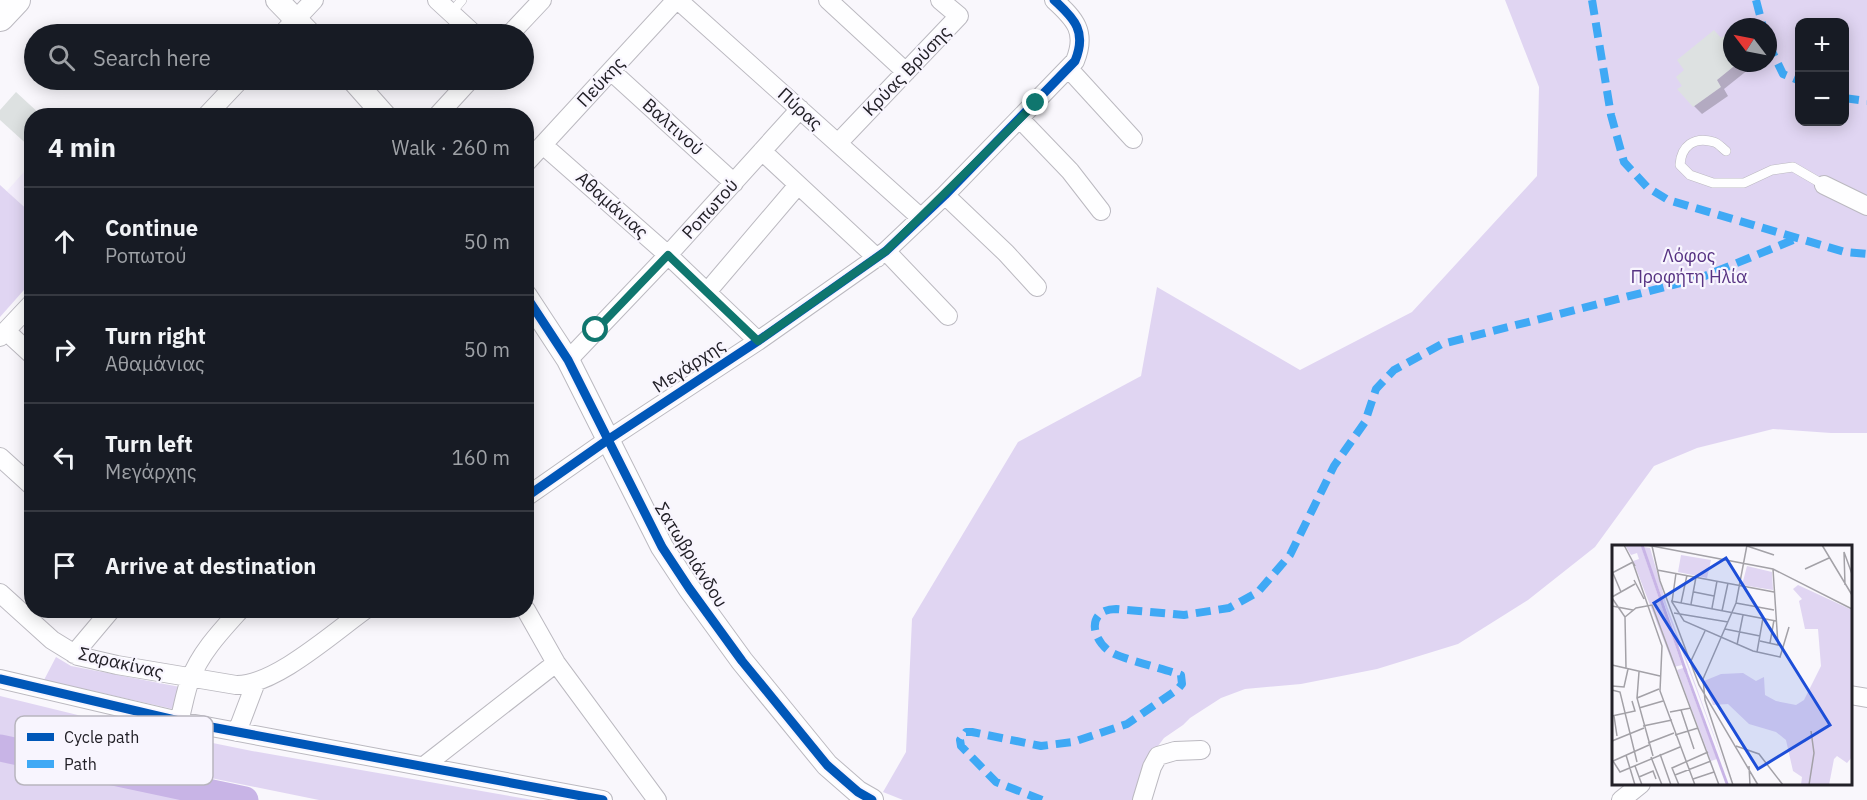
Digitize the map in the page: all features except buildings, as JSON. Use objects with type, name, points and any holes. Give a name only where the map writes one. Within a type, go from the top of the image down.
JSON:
[{"type":"main road","points":[[0,17],[16,0]]},
{"type":"street","points":[[277,0],[293,24]]},
{"type":"street","points":[[299,24],[314,0]]},
{"type":"street","points":[[519,24],[542,0]]},
{"type":"street","name":"Πεύκης","points":[[534,155],[677,0]]},
{"type":"street","name":"Πύρας","points":[[677,0],[921,218]]},
{"type":"street","points":[[828,0],[906,72]]},
{"type":"street","name":"Κρύας Βρύσης","points":[[838,144],[959,16],[940,0]]},
{"type":"street","name":"Μεγάρχης","points":[[534,491],[882,255],[945,195],[1069,69],[1080,49],[1080,33],[1074,21],[1054,0]]},
{"type":"street","points":[[450,4],[466,24]]},
{"type":"street","points":[[1069,69],[1133,139]]},
{"type":"street","name":"Βαλτινού","points":[[611,71],[734,183]]},
{"type":"street","points":[[216,108],[231,90]]},
{"type":"street","points":[[362,90],[378,108]]},
{"type":"street","points":[[444,108],[461,90]]},
{"type":"street","name":"Ροπωτού","points":[[568,360],[668,255],[800,109]]},
{"type":"street","points":[[1020,119],[1070,171],[1101,212]]},
{"type":"street","name":"Αθαμάνιας","points":[[543,145],[668,255],[758,341]]},
{"type":"street","points":[[762,151],[798,185],[882,255],[948,316]]},
{"type":"street","points":[[707,292],[798,185]]},
{"type":"street","points":[[1824,185],[1867,206]]},
{"type":"street","points":[[945,195],[1006,253],[1037,287]]},
{"type":"street","name":"Σατωβριάνδου","points":[[534,310],[568,360],[662,547],[742,661],[828,765],[858,792],[872,800]]},
{"type":"street","points":[[24,312],[3,334],[24,349]]},
{"type":"street","points":[[0,457],[24,479]]},
{"type":"street","name":"Σαρακίνας","points":[[0,593],[24,615]]},
{"type":"street","name":"Σαρακίνας","points":[[28,618],[52,640],[74,654],[191,678]]},
{"type":"street","points":[[74,654],[104,618]]},
{"type":"street","points":[[180,716],[191,678],[219,634],[233,618]]},
{"type":"street","points":[[191,678],[236,685],[256,682],[298,658],[354,618]]},
{"type":"street","points":[[530,618],[555,663],[657,800]]},
{"type":"street","points":[[424,766],[555,663]]},
{"type":"street","points":[[0,679],[158,716]]},
{"type":"street","points":[[237,732],[256,682]]},
{"type":"street","points":[[1852,695],[1867,698]]},
{"type":"street","points":[[213,727],[603,800]]},
{"type":"street","points":[[1142,800],[1152,767],[1158,756],[1201,750]]},
{"type":"street","points":[[1621,800],[1639,785]]},
{"type":"lane","points":[[1726,151],[1715,142],[1702,141],[1688,144],[1681,153],[1680,165],[1690,175],[1713,183],[1744,183],[1772,170],[1793,167],[1824,185]]},
{"type":"shaded area","points":[[24,172],[24,207],[7,191]]},
{"type":"green space","name":"Λόφος Προφήτη Ηλία","points":[[1505,0],[1867,0],[1867,433],[1773,429],[1697,448],[1654,466],[1595,547],[1528,600],[1458,644],[1377,669],[1301,684],[1245,689],[1221,698],[1164,738],[1152,754],[1133,800],[903,800],[883,792],[906,752],[912,619],[1018,442],[1141,376],[1157,287],[1300,370],[1412,312],[1537,176],[1539,87]]},
{"type":"green space","points":[[0,185],[24,207],[24,290],[0,317]]},
{"type":"green space","points":[[56,657],[71,666],[180,687],[173,709],[44,680]]},
{"type":"green space","points":[[0,696],[82,716],[15,716],[15,738],[0,735]]},
{"type":"green space","points":[[213,743],[533,800],[319,800],[213,778]]},
{"type":"green space","points":[[0,759],[15,762],[15,785],[121,785],[191,800],[0,800]]},
{"type":"waterway","points":[[0,748],[15,751]]},
{"type":"waterway","points":[[174,785],[245,800]]},
{"type":"marked path","points":[[1592,0],[1611,115],[1624,162],[1647,187],[1668,200],[1845,252],[1867,254]]},
{"type":"marked path","points":[[1756,0],[1761,18]]},
{"type":"marked path","points":[[1777,62],[1783,74],[1795,79]]},
{"type":"marked path","points":[[1849,99],[1867,101]]},
{"type":"marked path","points":[[1042,800],[996,782],[961,746],[960,740],[966,732],[1041,746],[1073,742],[1127,724],[1178,689],[1182,684],[1181,675],[1109,651],[1095,632],[1096,619],[1107,610],[1116,609],[1184,615],[1229,608],[1258,592],[1290,555],[1334,466],[1365,422],[1376,389],[1394,370],[1442,344],[1700,278],[1798,238]]},
{"type":"cycle path","points":[[534,491],[758,341],[886,251],[945,195],[1075,61],[1080,42],[1077,27],[1068,13],[1054,0]]},
{"type":"cycle path","points":[[534,308],[568,360],[662,547],[689,588],[742,661],[827,765],[858,792],[872,800]]},
{"type":"cycle path","points":[[0,679],[158,716]]},
{"type":"cycle path","points":[[213,727],[603,800]]},
{"type":"route","points":[[596,330],[668,255],[758,341],[886,251],[1036,103]]}]
